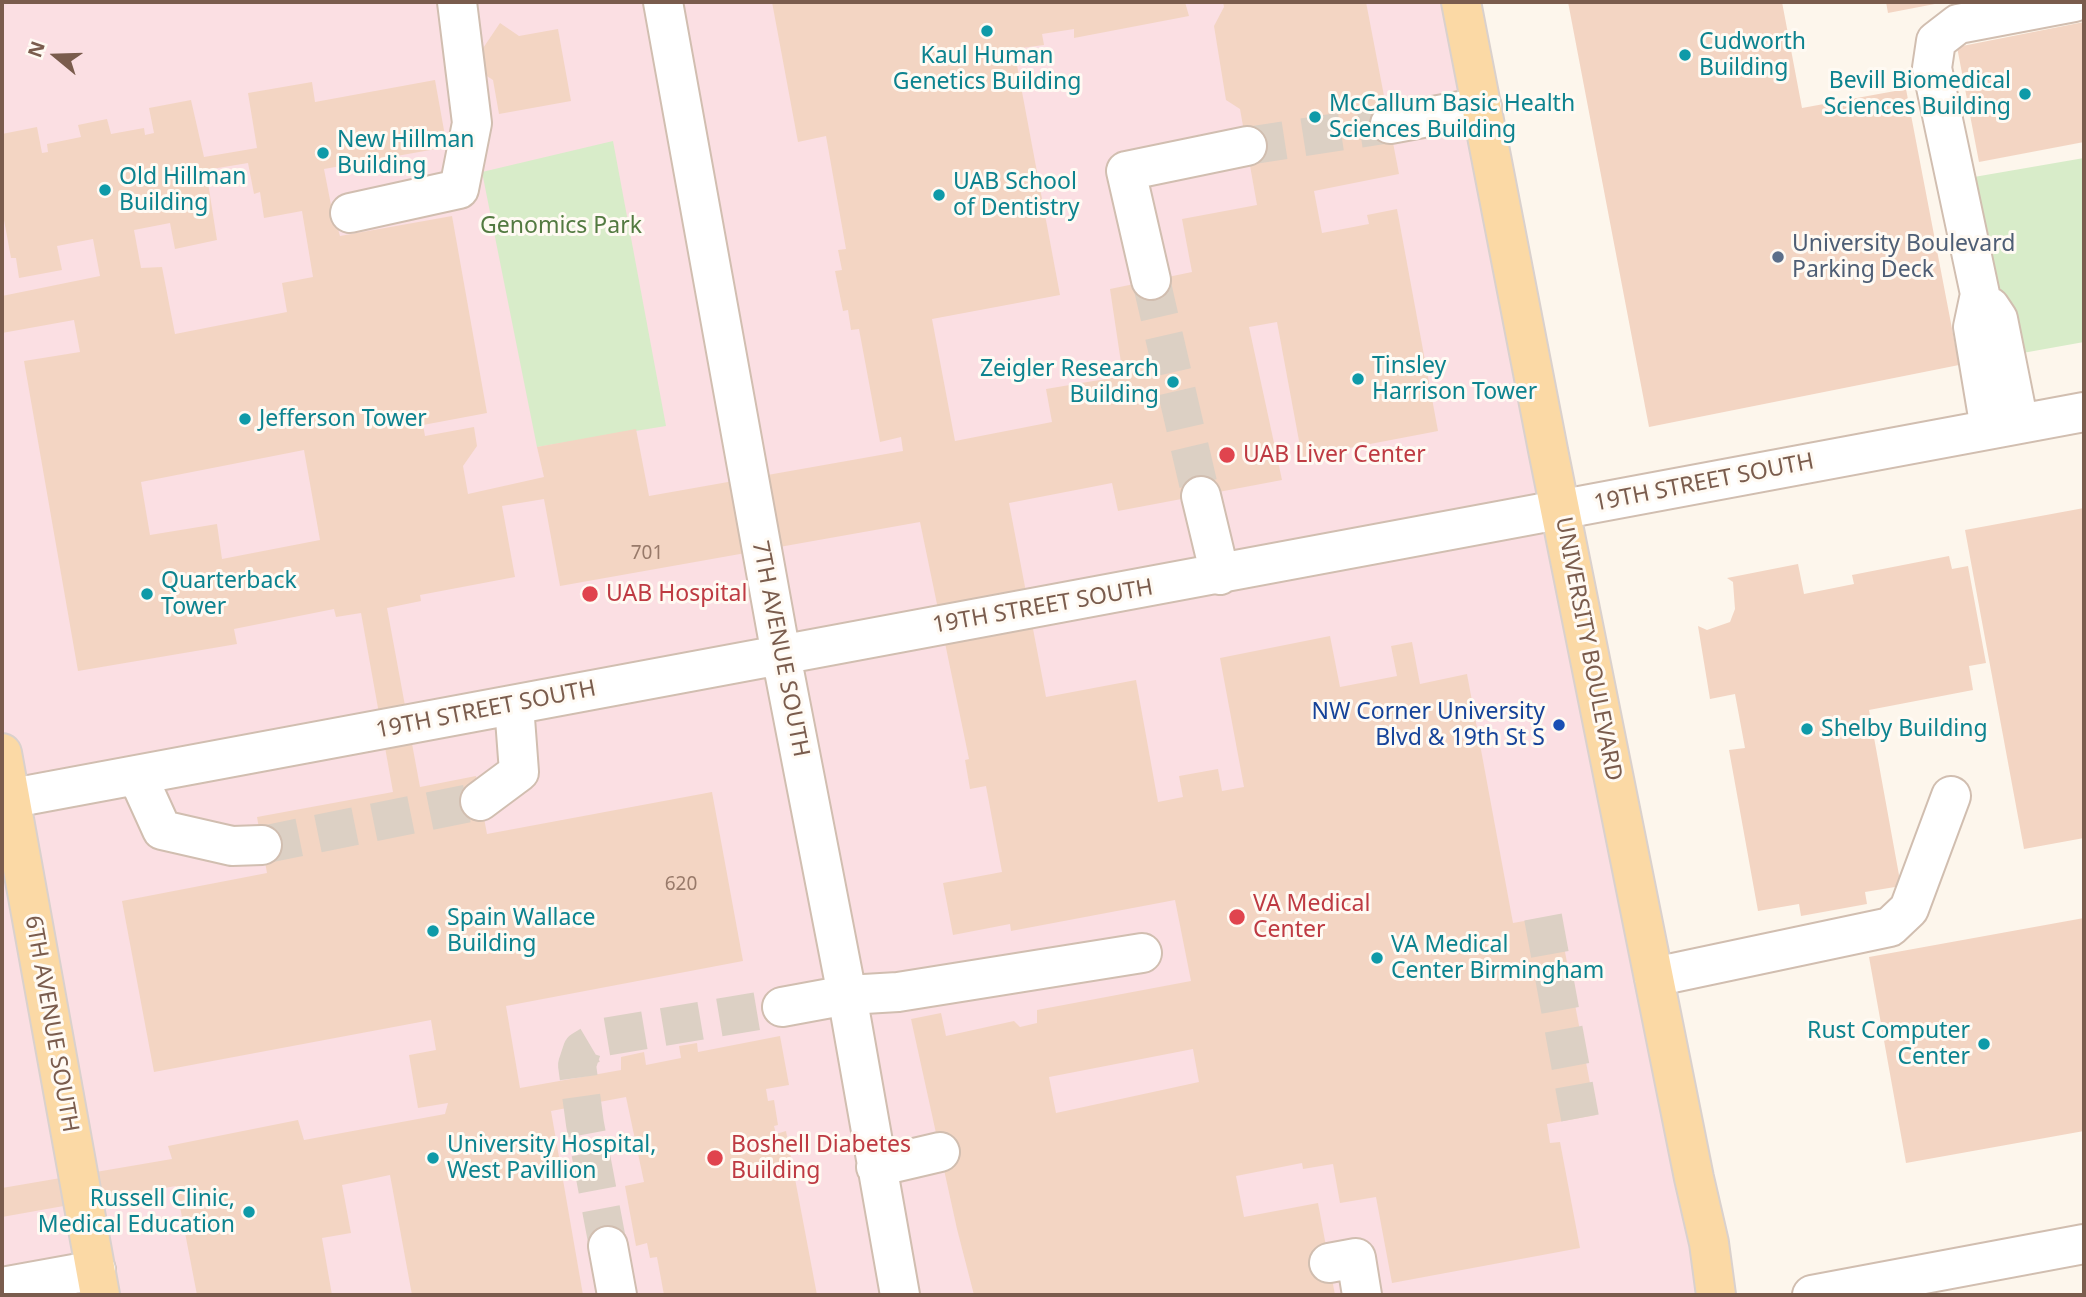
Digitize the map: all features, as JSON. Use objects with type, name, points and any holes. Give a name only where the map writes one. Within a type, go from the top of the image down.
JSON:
[{"type":"main road","name":"UNIVERSITY BOULEVARD","points":[[1461,2],[1560,510],[1709,1243],[1716,1295]]},
{"type":"main road","name":"6TH AVENUE SOUTH","points":[[2,753],[6,800],[98,1282]]},
{"type":"street","points":[[351,213],[459,189],[472,123],[457,2]]},
{"type":"street","name":"7TH AVENUE SOUTH","points":[[663,2],[780,655],[846,995],[900,1295]]},
{"type":"street","points":[[2005,427],[1973,327],[1980,294],[1932,68],[1936,41],[1958,24],[2074,2]]},
{"type":"street","points":[[1390,124],[1482,107]]},
{"type":"street","points":[[1151,280],[1126,171],[1247,146]]},
{"type":"street","name":"19TH STREET SOUTH","points":[[6,800],[2084,412]]},
{"type":"street","points":[[1201,496],[1220,575]]},
{"type":"street","points":[[481,801],[519,772],[514,705]]},
{"type":"street","points":[[137,775],[162,830],[232,846],[262,845]]},
{"type":"street","points":[[1654,977],[1890,927],[1909,909],[1951,796]]},
{"type":"street","points":[[782,1007],[846,995],[898,992],[1142,953]]},
{"type":"street","points":[[876,1167],[940,1152]]},
{"type":"street","points":[[1812,1295],[2084,1244]]},
{"type":"street","points":[[608,1246],[617,1295]]},
{"type":"street","points":[[1329,1263],[1356,1258],[1362,1295]]},
{"type":"street","points":[[2,1287],[98,1282]]},
{"type":"shaded area","name":"UAB Hospital","points":[[2,2],[1453,2],[1714,1295],[2,1295]]},
{"type":"green space","name":"Genomics Park","points":[[613,141],[666,426],[537,447],[482,172]]},
{"type":"green space","points":[[2084,158],[2084,342],[2006,356],[1974,177]]},
{"type":"building","points":[[772,2],[1185,2],[1189,16],[1074,38],[1074,29],[1042,34],[1044,45],[1014,49],[1060,295],[932,319],[955,441],[1052,422],[1046,389],[1123,376],[1110,289],[1192,272],[1182,219],[1257,205],[1240,109],[1226,100],[1214,26],[1224,7],[1223,2],[1366,2],[1399,174],[1314,191],[1322,233],[1369,224],[1367,215],[1397,209],[1438,431],[1302,457],[1277,322],[1249,327],[1282,480],[1118,511],[1112,483],[1009,503],[1046,697],[1136,680],[1158,802],[1183,797],[1179,776],[1218,769],[1222,791],[1244,787],[1220,658],[1330,636],[1340,687],[1397,676],[1391,646],[1412,642],[1420,684],[1467,674],[1513,923],[1558,915],[1596,1115],[1547,1124],[1550,1143],[1560,1142],[1580,1248],[1392,1283],[1376,1197],[1340,1203],[1333,1164],[1303,1169],[1302,1163],[1236,1176],[1244,1217],[1318,1203],[1335,1295],[974,1295],[911,1019],[941,1013],[946,1036],[1014,1021],[1020,1027],[1037,1023],[1037,1010],[1191,981],[1175,900],[1011,931],[1010,924],[953,935],[943,883],[1002,872],[986,786],[970,789],[965,760],[969,759],[920,522],[560,586],[544,499],[502,506],[515,577],[420,595],[421,601],[387,608],[420,787],[476,776],[487,834],[712,792],[743,961],[506,1006],[520,1088],[621,1070],[621,1057],[644,1052],[646,1065],[681,1058],[679,1046],[697,1043],[698,1052],[780,1036],[789,1085],[766,1089],[768,1101],[774,1100],[778,1125],[774,1126],[776,1134],[786,1131],[817,1295],[664,1295],[657,1257],[650,1258],[647,1243],[636,1246],[625,1186],[644,1182],[626,1097],[551,1111],[583,1295],[412,1295],[390,1175],[342,1185],[351,1233],[322,1238],[332,1295],[197,1295],[176,1186],[2,1217],[2,1188],[172,1159],[168,1146],[298,1120],[304,1140],[445,1114],[448,1103],[418,1108],[409,1055],[436,1050],[431,1020],[154,1072],[122,901],[267,873],[257,817],[393,792],[361,613],[336,617],[334,609],[234,629],[237,644],[78,671],[24,361],[80,352],[74,320],[2,333],[2,296],[100,276],[93,239],[57,246],[62,270],[19,278],[16,258],[11,258],[2,209],[2,134],[37,127],[42,153],[48,152],[47,144],[81,137],[78,125],[107,119],[111,134],[144,128],[145,135],[154,133],[149,108],[191,100],[204,157],[257,148],[248,93],[312,82],[315,102],[435,80],[447,147],[324,169],[340,236],[452,216],[487,413],[423,425],[425,436],[474,427],[477,446],[463,466],[468,494],[544,477],[537,447],[636,429],[649,496],[903,451],[901,437],[880,442],[859,329],[851,330],[848,310],[843,311],[835,271],[842,270],[838,250],[846,249],[826,136],[798,142]],"holes":[[[248,163],[254,194],[260,192],[264,218],[302,211],[313,277],[282,283],[287,312],[175,334],[162,267],[141,268],[134,230],[170,223],[175,249],[217,240],[206,170]],[[304,450],[320,540],[222,559],[217,524],[150,535],[141,482]],[[1193,1049],[1199,1082],[1056,1113],[1049,1077]]]},
{"type":"building","name":"University Boulevard Parking Deck","points":[[1568,2],[1782,2],[1802,108],[1906,89],[1959,365],[1649,427]]},
{"type":"building","points":[[1886,2],[1940,2],[1940,3],[1888,13]]},
{"type":"building","name":"Bevill Biomedical Sciences Building","points":[[2084,22],[2084,142],[1979,162],[1957,47]]},
{"type":"building","points":[[500,23],[519,36],[558,29],[571,101],[499,114],[493,80],[471,66]]},
{"type":"building","points":[[2084,508],[2084,838],[2024,849],[1965,530]]},
{"type":"building","name":"Shelby Building","points":[[1949,556],[1952,569],[1968,566],[1986,663],[1969,666],[1973,690],[1869,710],[1901,886],[1865,892],[1867,904],[1801,916],[1799,904],[1758,911],[1729,750],[1745,748],[1735,694],[1710,699],[1698,626],[1707,630],[1730,622],[1735,609],[1733,582],[1727,578],[1798,564],[1804,594],[1854,584],[1852,575]]},
{"type":"building","name":"Rust Computer Center","points":[[2084,918],[2084,1131],[1906,1163],[1869,957]]},
{"type":"tunnel","points":[[1247,146],[1390,124]]},
{"type":"tunnel","points":[[1151,280],[1201,496]]},
{"type":"tunnel","points":[[262,845],[480,801]]},
{"type":"tunnel","points":[[1543,917],[1580,1118]]},
{"type":"tunnel","points":[[608,1246],[577,1065],[582,1050],[604,1037],[782,1007]]},
{"type":"place","name":"Kaul Human Genetics Building","points":[[987,31]]},
{"type":"place","name":"Cudworth Building","points":[[1685,55]]},
{"type":"place","name":"Bevill Biomedical Sciences Building","points":[[2025,94]]},
{"type":"place","name":"McCallum Basic Health Sciences Building","points":[[1315,117]]},
{"type":"place","name":"New Hillman Building","points":[[323,153]]},
{"type":"place","name":"Old Hillman Building","points":[[105,190]]},
{"type":"place","name":"UAB School of Dentistry","points":[[939,195]]},
{"type":"place","name":"University Boulevard Parking Deck","points":[[1778,257]]},
{"type":"place","name":"Tinsley Harrison Tower","points":[[1358,379]]},
{"type":"place","name":"Zeigler Research Building","points":[[1173,382]]},
{"type":"place","name":"Jefferson Tower","points":[[245,419]]},
{"type":"place","name":"UAB Liver Center","points":[[1227,455]]},
{"type":"place","name":"Quarterback Tower","points":[[147,594]]},
{"type":"place","name":"UAB Hospital","points":[[590,594]]},
{"type":"place","name":"NW Corner University Blvd & 19th St S","points":[[1559,725]]},
{"type":"place","name":"Shelby Building","points":[[1807,729]]},
{"type":"place","name":"VA Medical Center","points":[[1237,917]]},
{"type":"place","name":"Spain Wallace Building","points":[[433,931]]},
{"type":"place","name":"VA Medical Center Birmingham","points":[[1377,958]]},
{"type":"place","name":"Rust Computer Center","points":[[1984,1044]]},
{"type":"place","name":"University Hospital, West Pavillion","points":[[433,1158]]},
{"type":"place","name":"Boshell Diabetes Building","points":[[715,1158]]},
{"type":"place","name":"Russell Clinic, Medical Education","points":[[249,1212]]}]
